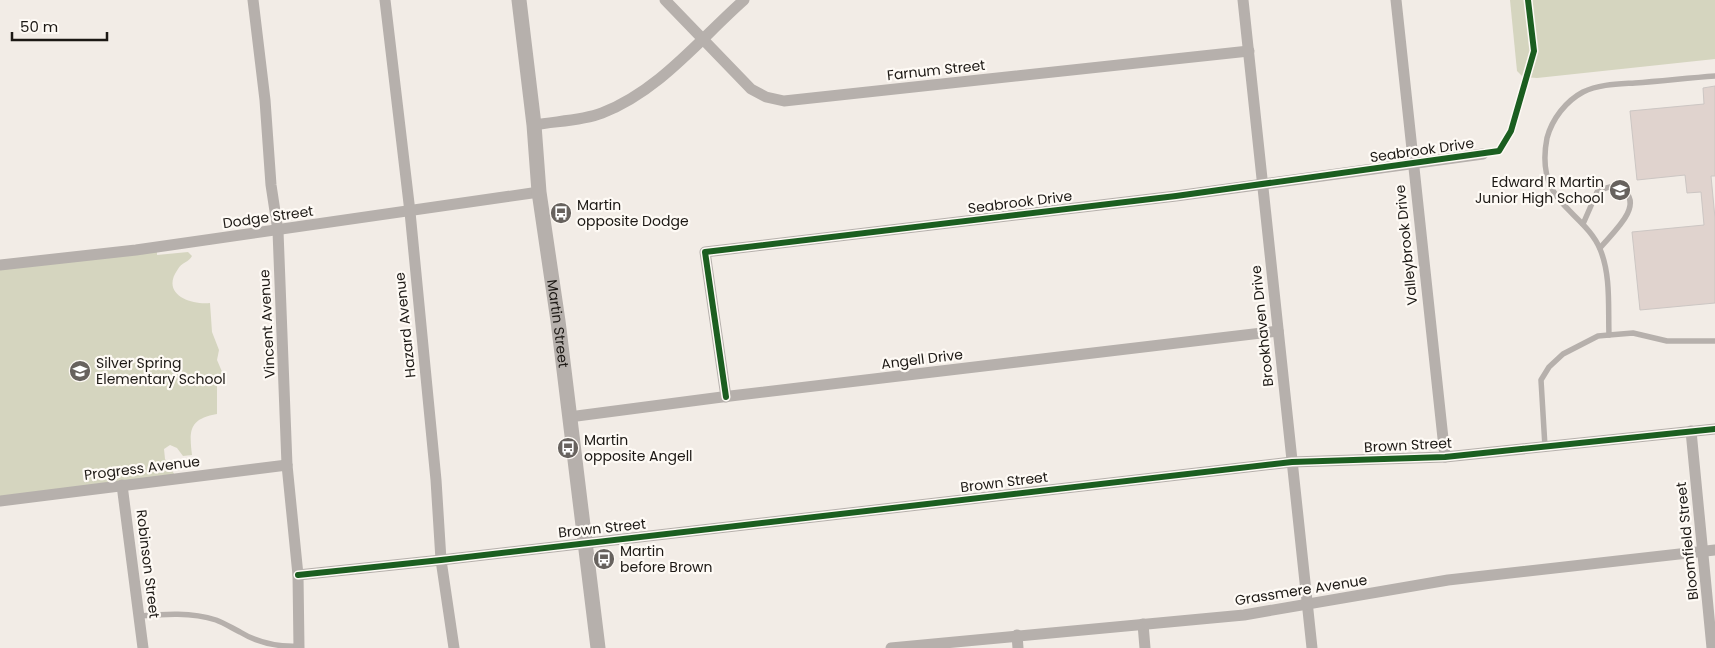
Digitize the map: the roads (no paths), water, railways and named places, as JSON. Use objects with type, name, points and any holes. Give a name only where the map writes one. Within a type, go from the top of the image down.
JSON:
[{"type":"street","name":"Vincent Avenue","points":[[252,0],[265,100],[271,185],[278,231],[287,465],[298,575],[299,647]]},
{"type":"street","name":"Hazard Avenue","points":[[385,0],[410,212],[435,470],[441,560],[454,648]]},
{"type":"street","name":"Martin Street","points":[[519,0],[534,125],[539,192],[598,648]]},
{"type":"street","name":"Farnum Street","points":[[665,0],[751,89],[766,97],[784,101],[1250,51]]},
{"type":"street","points":[[534,125],[600,114],[625,103],[652,86],[744,0]]},
{"type":"street","name":"Brookhaven Drive","points":[[1243,0],[1250,51],[1262,185],[1312,648]]},
{"type":"street","name":"Valleybrook Drive","points":[[1396,0],[1412,164],[1445,457]]},
{"type":"street","name":"Seabrook Drive","points":[[726,397],[705,252],[1262,185],[1483,154]]},
{"type":"street","name":"Dodge Street","points":[[0,265],[136,250],[278,231],[539,192]]},
{"type":"street","name":"Angell Drive","points":[[569,417],[1278,332]]},
{"type":"street","name":"Brown Street","points":[[298,575],[1292,462],[1445,457],[1715,429]]},
{"type":"street","name":"Bloomfield Street","points":[[1691,432],[1709,551],[1712,648]]},
{"type":"street","name":"Progress Avenue","points":[[0,501],[287,465]]},
{"type":"street","name":"Robinson Street","points":[[122,485],[143,648]]},
{"type":"street","name":"Grassmere Avenue","points":[[891,648],[1244,615],[1308,606],[1448,580],[1709,551]]},
{"type":"street","points":[[1143,624],[1145,648]]},
{"type":"street","points":[[1017,635],[1018,648]]},
{"type":"lane","points":[[1609,335],[1606,269],[1600,248],[1583,224],[1555,192],[1546,173],[1544,151],[1550,126],[1565,105],[1583,92],[1605,86],[1715,76]]},
{"type":"lane","points":[[1583,224],[1597,192],[1609,186],[1618,186],[1626,192],[1631,201],[1630,212],[1600,248]]},
{"type":"lane","points":[[1545,446],[1541,413],[1541,380],[1549,367],[1563,354],[1598,336],[1633,333],[1666,341],[1715,340]]},
{"type":"lane","points":[[139,616],[182,614],[202,616],[217,620],[257,640],[287,647],[299,647]]},
{"type":"place","name":"Edward R Martin Junior High School","points":[[1620,190]]},
{"type":"place","name":"Martin opposite Dodge","points":[[561,213]]},
{"type":"place","name":"Silver Spring Elementary School","points":[[80,371]]},
{"type":"place","name":"Martin opposite Angell","points":[[568,448]]},
{"type":"place","name":"Martin before Brown","points":[[604,559]]}]
